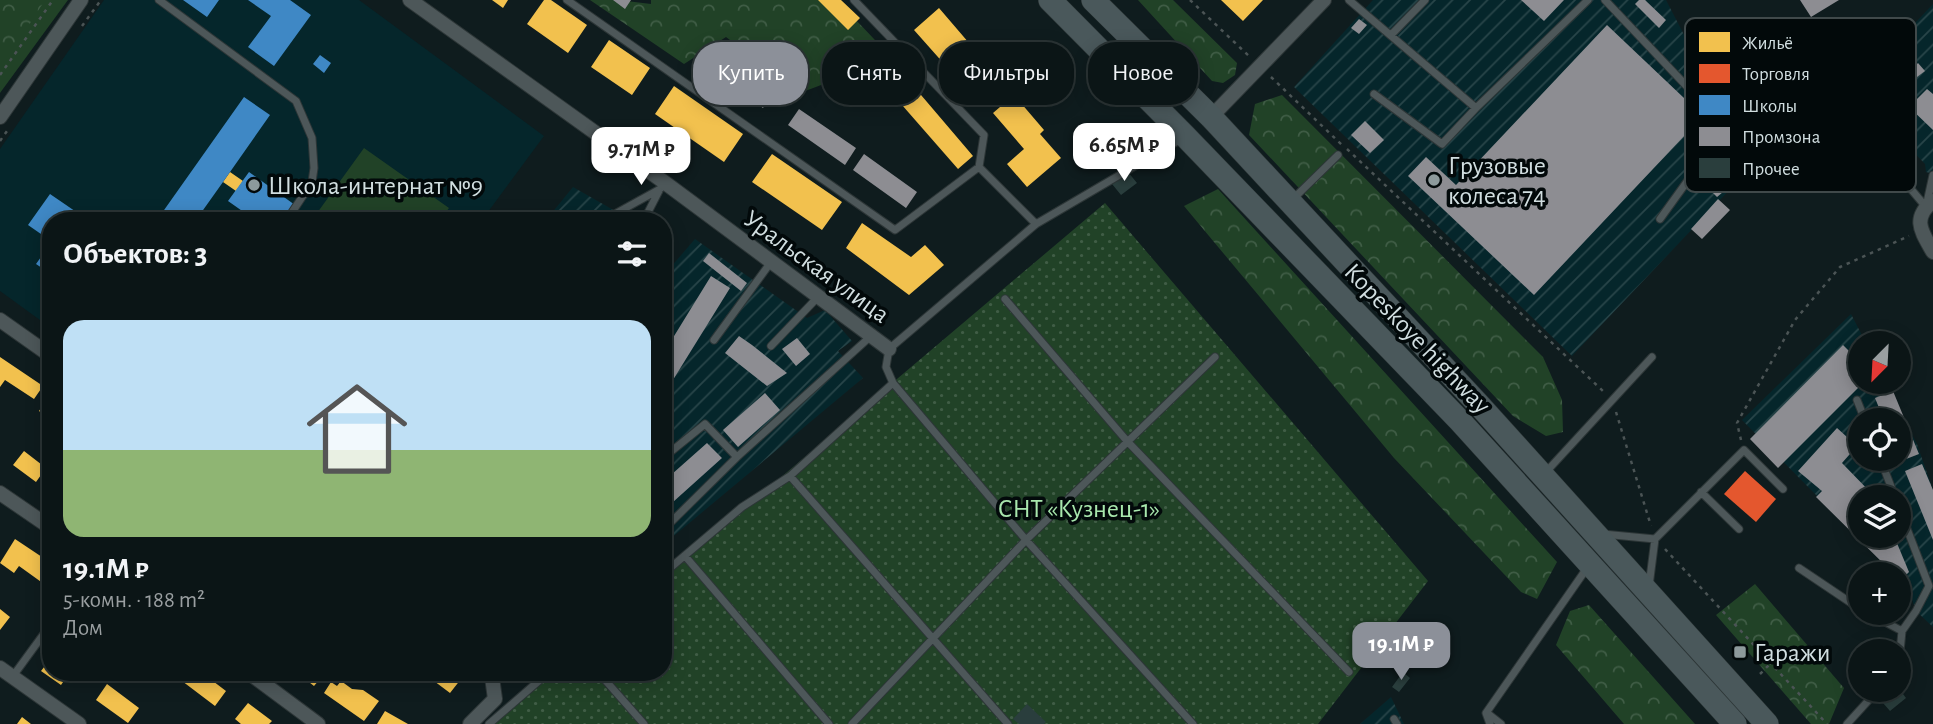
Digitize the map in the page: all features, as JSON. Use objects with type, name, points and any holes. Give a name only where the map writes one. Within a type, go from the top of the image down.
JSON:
[{"type":"main road","name":"Kopeskoye highway","points":[[1050,0],[1460,421],[1735,724]]},
{"type":"main road","name":"Kopeskoye highway","points":[[1093,0],[1290,202],[1543,475],[1768,724]]},
{"type":"main road","points":[[1185,136],[1210,117]]},
{"type":"street","points":[[0,117],[81,0]]},
{"type":"street","name":"Уральская улица","points":[[410,0],[662,186],[890,349]]},
{"type":"street","points":[[1210,117],[1324,0]]},
{"type":"street","points":[[1929,204],[1919,221],[1921,231],[1933,250]]},
{"type":"street","points":[[0,320],[42,350]]},
{"type":"street","points":[[0,493],[42,522]]},
{"type":"street","points":[[6,673],[79,724]]},
{"type":"street","points":[[260,681],[318,724]]},
{"type":"street","points":[[470,724],[495,699],[493,681]]},
{"type":"lane","points":[[159,0],[296,101],[312,138],[314,168],[312,182],[293,212]]},
{"type":"lane","points":[[567,0],[895,230],[979,167],[984,135],[855,0]]},
{"type":"lane","points":[[1349,0],[1476,108]]},
{"type":"lane","points":[[1391,35],[1425,0]]},
{"type":"lane","points":[[1374,94],[1442,144],[1588,0]]},
{"type":"lane","points":[[1605,0],[1685,85]]},
{"type":"lane","points":[[1185,136],[1037,224],[890,349],[886,367],[893,383],[1026,540],[1193,724]]},
{"type":"lane","points":[[1290,202],[1338,155]]},
{"type":"lane","points":[[979,167],[1037,224]]},
{"type":"lane","points":[[1929,204],[1933,175]]},
{"type":"lane","points":[[1660,219],[1685,184]]},
{"type":"lane","points":[[618,212],[662,186]]},
{"type":"lane","points":[[648,212],[662,186]]},
{"type":"lane","points":[[1916,190],[1929,204]]},
{"type":"lane","points":[[715,340],[771,262]]},
{"type":"lane","points":[[771,346],[818,297]]},
{"type":"lane","points":[[1005,299],[1127,441],[1349,672]]},
{"type":"lane","points":[[672,521],[737,457],[871,336]]},
{"type":"lane","points":[[852,724],[1026,540],[1215,357]]},
{"type":"lane","points":[[1543,475],[1652,357]]},
{"type":"lane","points":[[672,567],[742,507],[790,476],[893,383]]},
{"type":"lane","points":[[1857,400],[1860,408]]},
{"type":"lane","points":[[672,451],[705,424],[737,457]]},
{"type":"lane","points":[[1648,591],[1655,539],[1744,450],[1783,489]]},
{"type":"lane","points":[[790,476],[1008,724]]},
{"type":"lane","points":[[1702,492],[1739,530]]},
{"type":"lane","points":[[1596,534],[1655,539]]},
{"type":"lane","points":[[1901,639],[1902,631],[1929,586],[1911,539]]},
{"type":"lane","points":[[685,556],[829,724]]},
{"type":"lane","points":[[1486,713],[1589,564]]},
{"type":"lane","points":[[1799,568],[1848,601]]},
{"type":"lane","points":[[1891,625],[1902,631]]},
{"type":"lane","points":[[6,673],[42,634]]},
{"type":"lane","points":[[489,724],[539,681]]},
{"type":"lane","points":[[606,681],[644,724]]},
{"type":"lane","points":[[1847,724],[1867,702]]},
{"type":"lane","points":[[1486,713],[1490,724]]},
{"type":"lane","points":[[1486,713],[1501,724]]},
{"type":"path","points":[[0,75],[52,0]]},
{"type":"path","points":[[1190,0],[1612,400],[1655,539],[1827,724]]},
{"type":"path","points":[[1744,450],[1737,423],[1795,320],[1840,267],[1921,231]]},
{"type":"path","points":[[1760,674],[1770,663]]},
{"type":"shaded area","name":"Школа-интернат №9","points":[[104,0],[359,0],[544,136],[488,212],[42,212],[42,321],[0,291],[0,149]]},
{"type":"shaded area","points":[[1373,0],[1666,0],[1685,37],[1685,192],[1727,192],[1572,356],[1294,87]]},
{"type":"shaded area","points":[[1933,4],[1933,174],[1926,172],[1925,164],[1916,155],[1916,22]]},
{"type":"shaded area","points":[[573,187],[617,212],[553,212]]},
{"type":"shaded area","points":[[695,239],[807,318],[825,310],[852,341],[838,351],[863,378],[672,537],[672,266]]},
{"type":"shaded area","points":[[1851,314],[1860,331],[1848,331],[1848,394],[1891,394],[1898,408],[1848,408],[1848,471],[1911,471],[1911,432],[1933,490],[1933,627],[1916,611],[1911,597],[1911,562],[1882,562],[1868,548],[1911,548],[1911,485],[1848,485],[1848,527],[1742,420]]},
{"type":"shaded area","points":[[1391,697],[1404,724],[1360,724]]},
{"type":"green space","points":[[0,0],[68,0],[0,93]]},
{"type":"green space","points":[[0,0],[45,0],[0,70]]},
{"type":"green space","points":[[590,0],[651,4],[651,0],[837,0],[877,42],[822,42],[822,85],[808,90],[808,42],[733,42],[726,37],[718,42],[693,42],[693,58],[684,64]]},
{"type":"green space","points":[[1138,0],[1173,0],[1237,63],[1235,75],[1223,83],[1212,81],[1198,66],[1198,42],[1176,42]]},
{"type":"green space","points":[[1282,95],[1543,357],[1562,400],[1563,432],[1546,436],[1513,416],[1249,135],[1255,104]]},
{"type":"green space","points":[[364,148],[449,208],[446,212],[318,212]]},
{"type":"green space","points":[[1218,189],[1557,562],[1537,599],[1521,592],[1394,458],[1184,206]]},
{"type":"green space","name":"СНТ «Кузнец-1»","points":[[1105,203],[1428,581],[1318,724],[490,724],[540,681],[672,681],[672,569]]},
{"type":"green space","points":[[1755,584],[1844,688],[1829,724],[1811,724],[1716,615]]},
{"type":"green space","points":[[1589,605],[1695,724],[1624,724],[1556,645],[1570,611]]},
{"type":"building: Жильё","points":[[492,0],[508,0],[503,8]]},
{"type":"building: Жильё","points":[[544,0],[551,0],[587,25],[568,53],[527,24]]},
{"type":"building: Жильё","points":[[818,0],[841,0],[860,18],[848,30]]},
{"type":"building: Жильё","points":[[1221,0],[1263,0],[1243,21]]},
{"type":"building: Жильё","points":[[939,8],[968,42],[939,42],[939,58],[914,30]]},
{"type":"building: Жильё","points":[[609,40],[650,68],[632,95],[591,67]]},
{"type":"building: Жильё","points":[[674,86],[693,99],[693,105],[701,105],[743,134],[724,162],[655,114]]},
{"type":"building: Жильё","points":[[925,100],[973,156],[958,169],[902,105],[925,105]]},
{"type":"building: Жильё","points":[[1002,105],[1023,105],[1044,130],[1040,134],[1061,158],[1027,187],[1007,164],[1024,149],[993,113]]},
{"type":"building: Жильё","points":[[772,154],[842,202],[822,230],[752,182]]},
{"type":"building: Жильё","points":[[230,172],[243,181],[236,191],[223,182]]},
{"type":"building: Жильё","points":[[862,223],[911,257],[925,245],[944,265],[909,295],[846,248]]},
{"type":"building: Жильё","points":[[0,357],[42,385],[34,399],[5,380],[0,387]]},
{"type":"building: Жильё","points":[[24,451],[42,465],[42,474],[36,482],[13,465]]},
{"type":"building: Жильё","points":[[15,539],[42,557],[42,583],[19,566],[14,573],[0,563]]},
{"type":"building: Жильё","points":[[0,609],[10,617],[0,630]]},
{"type":"building: Жильё","points":[[182,681],[213,681],[226,691],[215,706]]},
{"type":"building: Жильё","points":[[341,681],[352,689],[363,690],[379,701],[364,721],[324,693],[331,682],[337,686]]},
{"type":"building: Жильё","points":[[434,681],[459,681],[450,693]]},
{"type":"building: Жильё","points":[[107,684],[139,708],[128,723],[96,700]]},
{"type":"building: Жильё","points":[[248,703],[272,721],[269,724],[241,724],[235,719]]},
{"type":"building: Жильё","points":[[385,711],[408,724],[377,724]]},
{"type":"building: Жильё","points":[[22,717],[31,724],[17,724]]},
{"type":"building: Торговля","points":[[1745,471],[1776,499],[1756,522],[1724,494]]},
{"type":"building: Школы","points":[[183,0],[219,0],[207,17]]},
{"type":"building: Школы","points":[[248,0],[290,0],[311,15],[274,66],[248,47],[271,16]]},
{"type":"building: Школы","points":[[320,55],[331,63],[324,73],[313,64]]},
{"type":"building: Школы","points":[[244,97],[270,115],[202,212],[163,212]]},
{"type":"building: Школы","points":[[249,172],[295,205],[290,212],[244,212],[228,201]]},
{"type":"building: Школы","points":[[50,194],[76,212],[42,212],[42,235],[28,225]]},
{"type":"building: Школы","points":[[42,256],[42,268],[36,264]]},
{"type":"building: Промзона","points":[[613,0],[631,0],[625,9]]},
{"type":"building: Промзона","points":[[1521,0],[1564,0],[1544,21]]},
{"type":"building: Промзона","points":[[1639,0],[1645,0],[1666,20],[1659,28],[1635,4]]},
{"type":"building: Промзона","points":[[1800,0],[1839,0],[1811,17]]},
{"type":"building: Промзона","points":[[1359,19],[1367,25],[1359,34],[1351,28]]},
{"type":"building: Промзона","points":[[1607,25],[1685,99],[1685,135],[1534,295],[1408,176],[1426,157],[1456,185]]},
{"type":"building: Промзона","points":[[1918,63],[1925,71],[1917,77],[1916,76]]},
{"type":"building: Промзона","points":[[1927,89],[1933,94],[1933,130],[1916,114],[1916,100]]},
{"type":"building: Промзона","points":[[799,109],[856,148],[845,165],[788,125]]},
{"type":"building: Промзона","points":[[1365,121],[1384,140],[1370,153],[1351,135]]},
{"type":"building: Промзона","points":[[864,154],[917,192],[906,208],[853,170]]},
{"type":"building: Промзона","points":[[1718,199],[1730,210],[1702,239],[1691,229]]},
{"type":"building: Промзона","points":[[709,253],[747,283],[741,291],[703,261]]},
{"type":"building: Промзона","points":[[711,276],[730,288],[672,381],[672,339]]},
{"type":"building: Промзона","points":[[739,336],[787,373],[767,386],[725,353]]},
{"type":"building: Промзона","points":[[797,338],[810,354],[796,366],[782,349]]},
{"type":"building: Промзона","points":[[1843,345],[1848,350],[1848,394],[1852,394],[1778,468],[1750,439]]},
{"type":"building: Промзона","points":[[765,393],[780,410],[738,447],[723,430]]},
{"type":"building: Промзона","points":[[1894,394],[1900,408],[1879,408],[1875,398]]},
{"type":"building: Промзона","points":[[1837,428],[1848,438],[1848,456],[1842,463],[1863,485],[1848,485],[1848,529],[1816,497],[1822,491],[1798,471]]},
{"type":"building: Промзона","points":[[1911,435],[1919,454],[1911,457]]},
{"type":"building: Промзона","points":[[707,443],[722,458],[672,503],[672,474]]},
{"type":"building: Промзона","points":[[1922,464],[1933,490],[1933,540],[1905,471],[1911,471]]},
{"type":"building: Промзона","points":[[1868,548],[1899,548],[1905,562],[1882,562]]},
{"type":"building: Прочее","points":[[1128,172],[1137,183],[1121,195],[1112,184]]},
{"type":"building: Прочее","points":[[1403,672],[1410,678],[1399,692],[1392,687]]},
{"type":"building: Прочее","points":[[1884,702],[1901,702],[1890,711]]},
{"type":"building: Прочее","points":[[1027,704],[1046,722],[1044,724],[1019,724],[1013,719]]},
{"type":"place","name":"Грузовые колеса 74","points":[[1434,180]]},
{"type":"place","name":"Школа-интернат №9","points":[[254,185]]},
{"type":"place","name":"Гаражи","points":[[1740,652]]}]
